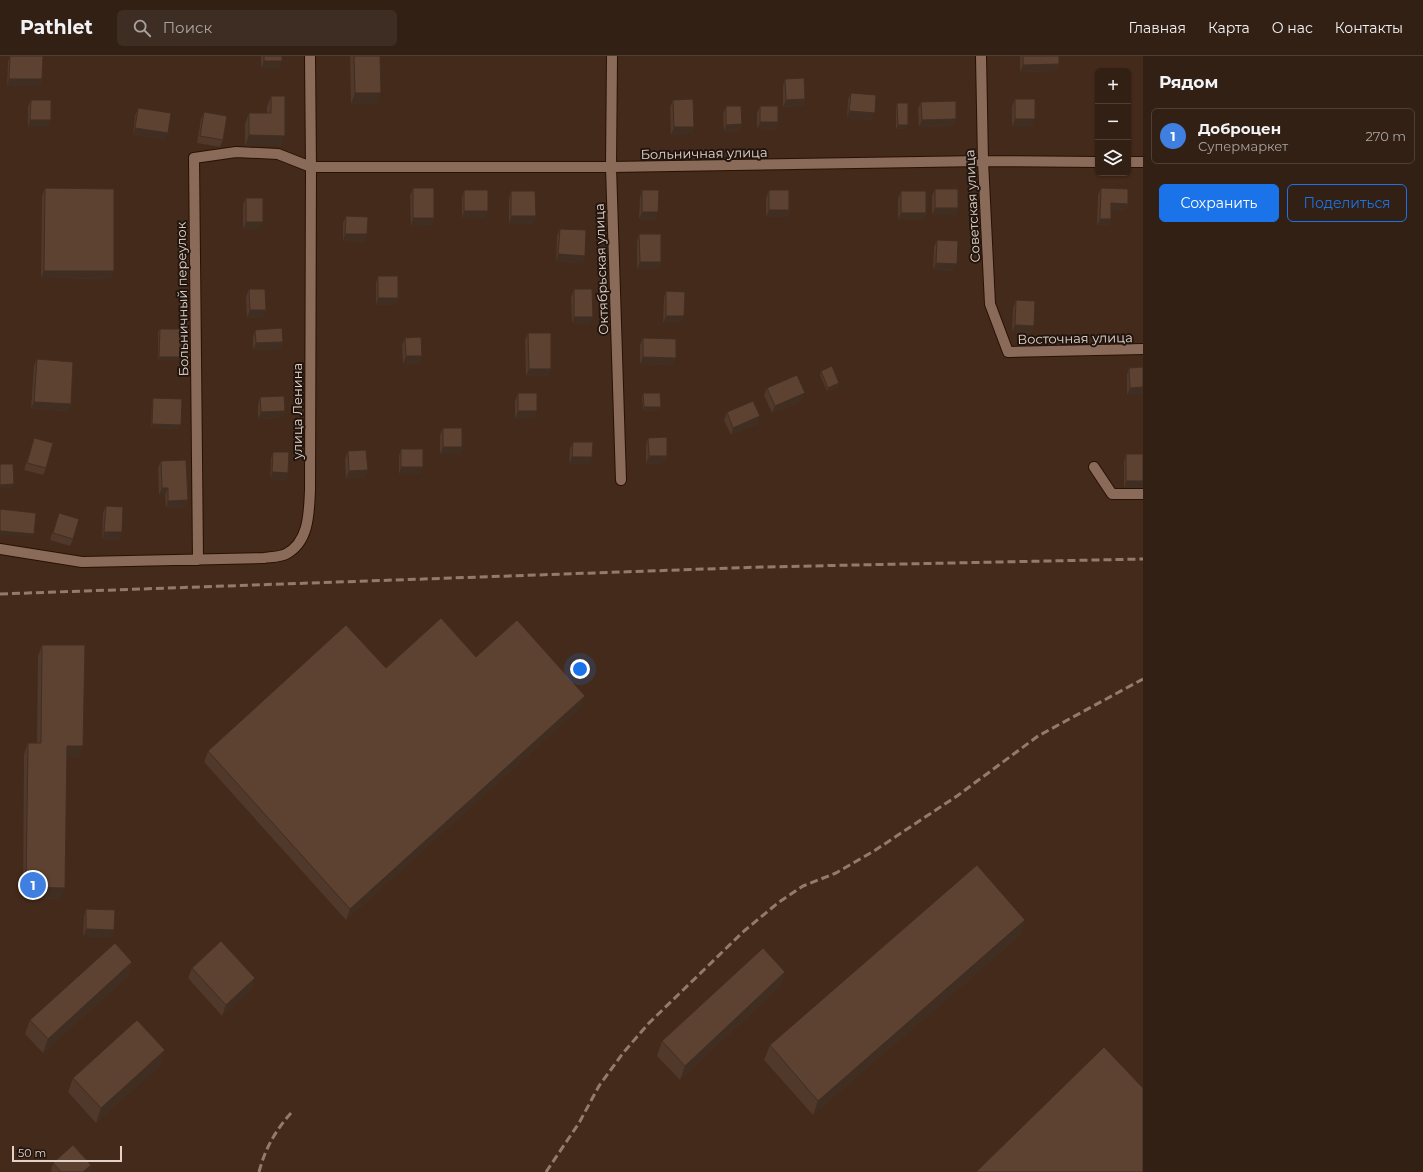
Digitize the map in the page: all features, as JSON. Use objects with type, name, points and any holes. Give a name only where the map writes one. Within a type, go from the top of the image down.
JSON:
[{"type":"street","name":"улица Ленина","points":[[0,549],[82,562],[264,558],[285,555],[298,545],[306,530],[310,490],[310,56]]},
{"type":"street","name":"Октябрьская улица","points":[[612,56],[611,167],[621,480]]},
{"type":"street","name":"Советская улица","points":[[981,56],[982,162],[990,304],[1008,352]]},
{"type":"street","name":"Больничный переулок","points":[[198,560],[194,158],[236,152],[278,154],[311,167]]},
{"type":"street","name":"Больничная улица","points":[[311,167],[611,167],[1095,162]]},
{"type":"street","points":[[1131,162],[1143,162]]},
{"type":"street","name":"Восточная улица","points":[[1008,352],[1143,349]]},
{"type":"street","points":[[1094,467],[1112,494],[1143,494]]},
{"type":"building","points":[[10,56],[43,56],[42,79],[9,79]]},
{"type":"building","points":[[264,56],[282,56],[282,61],[264,61]]},
{"type":"building","points":[[354,56],[380,56],[381,93],[355,93]]},
{"type":"building","points":[[1023,56],[1059,56],[1059,64],[1023,65]]},
{"type":"building","points":[[804,78],[805,99],[786,100],[785,79]]},
{"type":"building","points":[[851,93],[876,95],[875,113],[849,111]]},
{"type":"building","points":[[271,96],[285,96],[285,136],[249,135],[249,113],[271,113]]},
{"type":"building","points":[[693,99],[694,127],[674,127],[673,100]]},
{"type":"building","points":[[1015,99],[1035,99],[1035,119],[1015,119]]},
{"type":"building","points":[[31,100],[51,100],[51,120],[30,120]]},
{"type":"building","points":[[956,101],[956,119],[922,120],[921,102]]},
{"type":"building","points":[[897,103],[908,103],[908,125],[898,125]]},
{"type":"building","points":[[726,106],[741,106],[742,124],[726,125]]},
{"type":"building","points":[[760,106],[778,106],[778,122],[760,122]]},
{"type":"building","points":[[138,108],[171,113],[168,133],[135,128]]},
{"type":"building","points":[[204,112],[227,116],[223,140],[200,136]]},
{"type":"building","points":[[45,188],[114,189],[114,271],[44,271]]},
{"type":"building","points":[[413,188],[434,188],[434,218],[413,218]]},
{"type":"building","points":[[1101,188],[1128,189],[1128,204],[1111,203],[1111,219],[1100,219]]},
{"type":"building","points":[[935,189],[958,189],[958,208],[935,208]]},
{"type":"building","points":[[464,190],[488,190],[488,211],[464,211]]},
{"type":"building","points":[[642,190],[659,190],[658,212],[642,212]]},
{"type":"building","points":[[769,190],[789,190],[789,210],[769,210]]},
{"type":"building","points":[[511,191],[535,191],[536,216],[511,216]]},
{"type":"building","points":[[901,191],[926,191],[926,213],[901,213]]},
{"type":"building","points":[[246,198],[263,198],[263,222],[246,222]]},
{"type":"building","points":[[346,216],[368,217],[367,234],[345,234]]},
{"type":"building","points":[[560,229],[586,230],[585,256],[558,254]]},
{"type":"building","points":[[639,234],[661,234],[661,262],[640,262]]},
{"type":"building","points":[[937,240],[958,241],[957,264],[936,263]]},
{"type":"building","points":[[378,276],[398,276],[398,298],[378,298]]},
{"type":"building","points":[[249,289],[265,289],[266,310],[250,310]]},
{"type":"building","points":[[574,289],[592,289],[593,317],[574,317]]},
{"type":"building","points":[[666,291],[685,292],[684,316],[666,316]]},
{"type":"building","points":[[1016,300],[1035,301],[1034,326],[1015,325]]},
{"type":"building","points":[[282,328],[283,342],[256,343],[255,330]]},
{"type":"building","points":[[160,329],[180,329],[180,357],[159,357]]},
{"type":"building","points":[[528,333],[551,333],[551,369],[529,369]]},
{"type":"building","points":[[421,337],[422,356],[406,356],[405,338]]},
{"type":"building","points":[[643,338],[676,339],[676,358],[643,357]]},
{"type":"building","points":[[37,359],[73,362],[71,404],[34,402]]},
{"type":"building","points":[[832,366],[839,383],[828,388],[821,371]]},
{"type":"building","points":[[1143,367],[1143,387],[1130,388],[1129,368]]},
{"type":"building","points":[[797,375],[805,393],[775,406],[767,388]]},
{"type":"building","points":[[518,393],[537,393],[537,411],[518,411]]},
{"type":"building","points":[[643,393],[660,393],[661,407],[644,407]]},
{"type":"building","points":[[284,396],[285,411],[261,412],[260,397]]},
{"type":"building","points":[[153,398],[182,399],[181,425],[152,424]]},
{"type":"building","points":[[753,401],[760,416],[733,428],[727,412]]},
{"type":"building","points":[[443,428],[462,428],[462,447],[443,447]]},
{"type":"building","points":[[667,437],[667,456],[649,456],[648,438]]},
{"type":"building","points":[[34,438],[53,443],[46,468],[27,463]]},
{"type":"building","points":[[573,442],[593,442],[592,457],[572,457]]},
{"type":"building","points":[[401,449],[423,449],[423,467],[401,467]]},
{"type":"building","points":[[366,450],[368,470],[349,471],[348,451]]},
{"type":"building","points":[[273,452],[289,452],[288,473],[272,472]]},
{"type":"building","points":[[1126,454],[1143,454],[1143,481],[1126,481]]},
{"type":"building","points":[[186,460],[188,500],[168,501],[168,488],[162,488],[161,461]]},
{"type":"building","points":[[0,464],[13,464],[14,484],[0,485]]},
{"type":"building","points":[[106,506],[123,507],[122,532],[104,532]]},
{"type":"building","points":[[0,509],[36,513],[34,534],[0,531]]},
{"type":"building","points":[[59,513],[79,519],[73,539],[53,533]]},
{"type":"building","points":[[441,618],[476,657],[517,620],[585,696],[350,909],[208,751],[346,625],[386,668]]},
{"type":"building","points":[[42,645],[85,645],[83,746],[67,746],[65,888],[26,887],[28,743],[41,743]]},
{"type":"building","points":[[977,865],[1025,920],[818,1101],[770,1045]]},
{"type":"building","points":[[86,909],[115,910],[114,930],[86,929]]},
{"type":"building","points":[[221,941],[255,978],[226,1005],[192,968]]},
{"type":"building","points":[[115,943],[132,962],[48,1039],[30,1020]]},
{"type":"building","points":[[763,948],[785,972],[685,1066],[662,1041]]},
{"type":"building","points":[[137,1020],[165,1050],[101,1108],[73,1078]]},
{"type":"building","points":[[1104,1047],[1143,1088],[1143,1172],[976,1172]]},
{"type":"building","points":[[73,1145],[91,1165],[83,1172],[61,1172],[53,1163]]},
{"type":"railway","points":[[0,594],[762,567],[1143,559]]},
{"type":"railway","points":[[546,1172],[579,1123],[599,1086],[623,1053],[649,1023],[744,931],[779,902],[803,886],[836,873],[874,851],[957,796],[1038,736],[1143,679]]},
{"type":"railway","points":[[259,1172],[271,1141],[291,1113]]},
{"type":"place","name":"Доброцен","points":[[33,885]]}]
